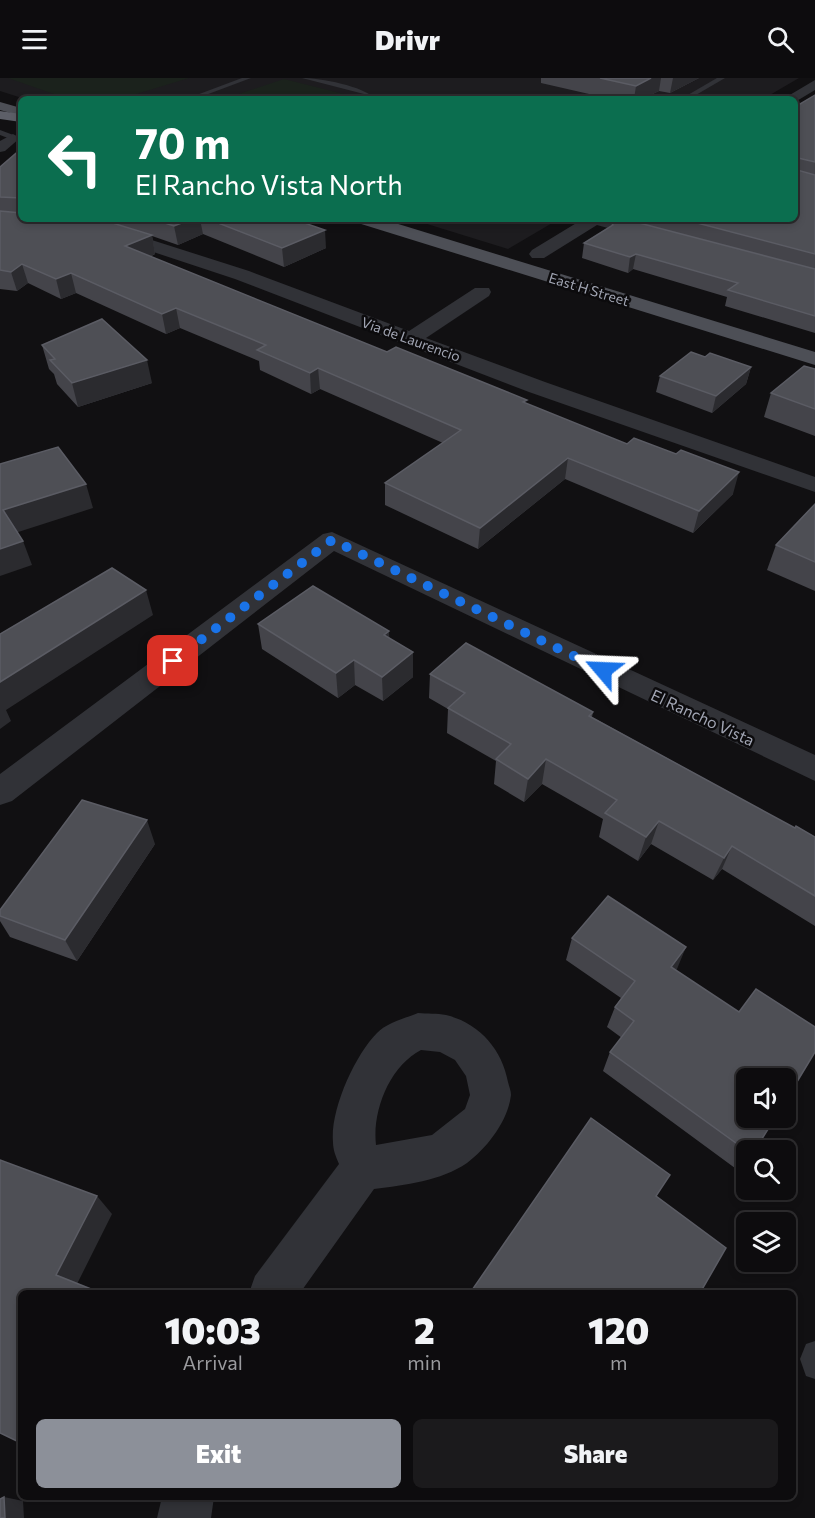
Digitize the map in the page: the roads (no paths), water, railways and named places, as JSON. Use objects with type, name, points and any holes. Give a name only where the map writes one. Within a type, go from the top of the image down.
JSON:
[{"type":"highway","points":[[0,115],[18,118]]},
{"type":"main road","points":[[0,106],[18,111]]},
{"type":"main road","name":"East H Street","points":[[374,222],[815,359]]},
{"type":"street","points":[[795,96],[815,84]]},
{"type":"street","points":[[0,148],[7,135]]},
{"type":"street","points":[[538,254],[590,222]]},
{"type":"street","points":[[606,222],[673,241]]},
{"type":"street","name":"Via de Laurencio","points":[[98,229],[242,275],[537,387],[815,485]]},
{"type":"street","points":[[411,339],[482,292]]},
{"type":"street","name":"El Rancho Vista","points":[[0,792],[332,540],[812,761]]},
{"type":"street","points":[[274,1290],[362,1169]]},
{"type":"street","points":[[184,1518],[187,1500]]},
{"type":"lane","points":[[197,96],[248,78]]},
{"type":"lane","points":[[305,78],[366,93],[369,96]]},
{"type":"lane","points":[[689,96],[722,78]]},
{"type":"lane","points":[[815,1353],[812,1359],[815,1367]]}]
